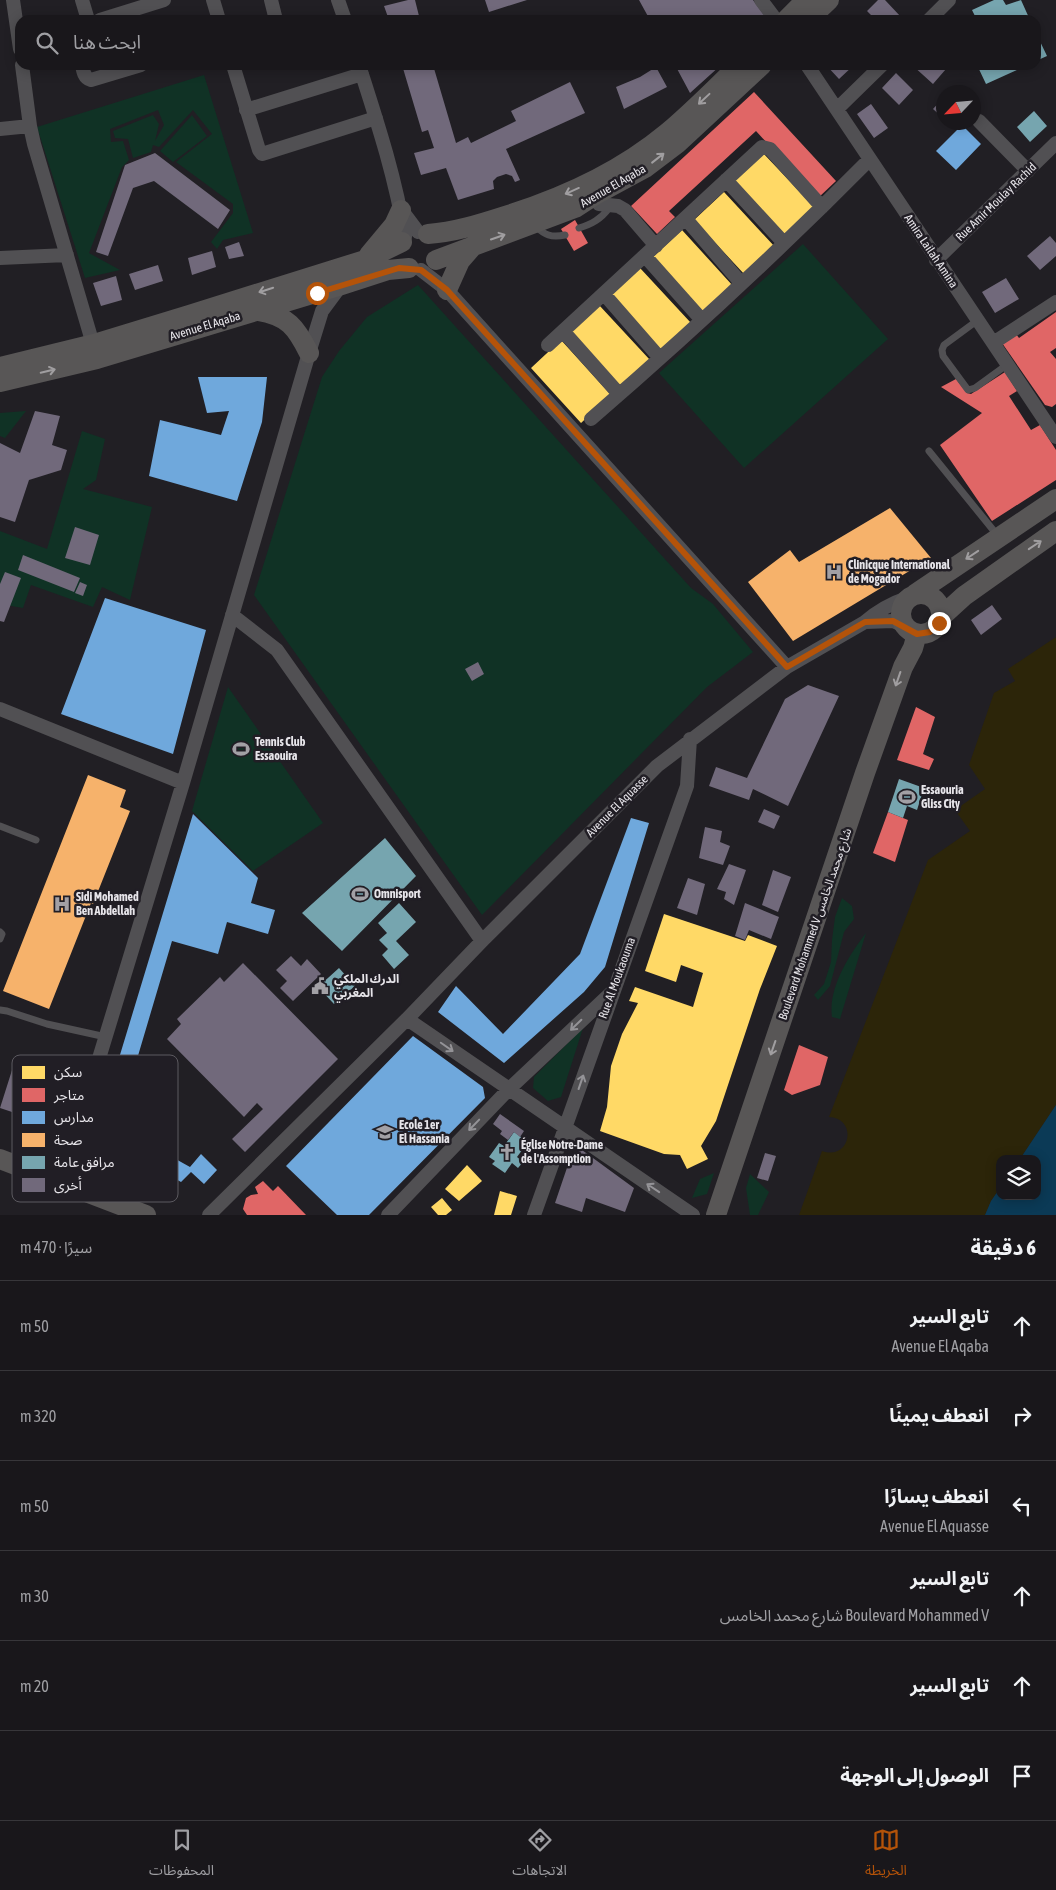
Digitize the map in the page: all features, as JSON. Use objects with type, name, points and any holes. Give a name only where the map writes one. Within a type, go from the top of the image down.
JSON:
[{"type":"main road","points":[[791,15],[806,0]]},
{"type":"main road","points":[[813,15],[829,0]]},
{"type":"main road","name":"Avenue El Aqaba","points":[[0,367],[96,352],[258,311],[317,293],[365,260],[413,236],[467,228],[526,210],[602,177],[636,156],[668,133],[734,70]]},
{"type":"main road","name":"Avenue El Aqaba","points":[[339,277],[424,266],[597,199],[646,168],[678,143],[757,70]]},
{"type":"main road","points":[[365,260],[394,225],[401,210]]},
{"type":"main road","points":[[413,236],[436,243],[438,254],[424,266],[401,259],[399,248],[413,236]]},
{"type":"main road","points":[[447,290],[460,261],[473,246]]},
{"type":"main road","name":"Avenue El Aqaba","points":[[0,382],[96,352],[317,293]]},
{"type":"main road","points":[[258,311],[274,314],[288,321],[300,335],[309,353]]},
{"type":"main road","points":[[1056,499],[912,595],[901,608],[902,622],[911,630],[930,632],[935,628],[941,617],[964,596],[1056,531]]},
{"type":"main road","points":[[999,537],[1015,559]]},
{"type":"main road","points":[[912,595],[929,595],[934,598],[939,604],[941,617]]},
{"type":"main road","name":"Boulevard Mohammed V شارع محمد الخامس","points":[[716,1215],[865,773],[903,667],[912,648],[911,630]]},
{"type":"main road","points":[[0,1159],[12,1164]]},
{"type":"main road","points":[[112,1202],[146,1215]]},
{"type":"street","points":[[13,0],[15,15]]},
{"type":"street","points":[[82,0],[86,15]]},
{"type":"street","points":[[116,15],[164,0]]},
{"type":"street","points":[[213,0],[218,15]]},
{"type":"street","points":[[271,0],[275,15]]},
{"type":"street","points":[[338,0],[343,15]]},
{"type":"street","points":[[761,0],[772,15]]},
{"type":"street","points":[[933,15],[949,0]]},
{"type":"street","points":[[23,70],[30,126],[96,352]]},
{"type":"street","points":[[84,70],[87,79],[92,80],[125,70]]},
{"type":"street","points":[[234,70],[258,150],[262,154],[376,118]]},
{"type":"street","points":[[246,110],[360,70],[376,118],[401,210],[413,236]]},
{"type":"street","name":"Amira Lailah Amina","points":[[810,70],[993,343],[1051,420],[1056,437]]},
{"type":"street","points":[[837,109],[877,70]]},
{"type":"street","points":[[981,122],[1028,171]]},
{"type":"street","points":[[0,128],[30,126]]},
{"type":"street","name":"Rue Amir Moulay Rachid","points":[[936,260],[1056,143]]},
{"type":"street","points":[[548,344],[686,219],[759,149],[766,147],[770,149],[822,207]]},
{"type":"street","points":[[591,419],[784,243],[870,159]]},
{"type":"street","points":[[726,180],[784,243]]},
{"type":"street","points":[[597,199],[625,210],[656,246]]},
{"type":"street","points":[[686,219],[741,283]]},
{"type":"street","points":[[0,258],[67,255]]},
{"type":"street","points":[[645,256],[701,320]]},
{"type":"street","points":[[424,266],[787,667]]},
{"type":"street","points":[[101,1055],[183,783],[309,353],[317,293],[339,277]]},
{"type":"street","points":[[604,294],[660,357]]},
{"type":"street","points":[[993,343],[1056,302]]},
{"type":"street","points":[[562,331],[619,394]]},
{"type":"street","points":[[860,624],[890,604],[912,595]]},
{"type":"street","points":[[232,616],[277,650],[482,940]]},
{"type":"street","points":[[860,624],[893,621],[911,630]]},
{"type":"street","name":"Avenue El Aquasse","points":[[209,1215],[407,1019],[482,940],[657,766],[787,667],[860,624]]},
{"type":"street","points":[[0,709],[183,783]]},
{"type":"street","name":"Rue Al Moukaouma","points":[[534,1215],[687,786],[690,739]]},
{"type":"street","points":[[388,1215],[508,1090],[612,992]]},
{"type":"street","points":[[407,1019],[693,1215]]},
{"type":"lane","points":[[579,228],[599,219],[609,208],[597,199]]},
{"type":"lane","points":[[532,225],[549,236],[565,235]]},
{"type":"lane","points":[[978,320],[944,345],[942,350],[943,356],[968,390],[975,388],[1008,364]]},
{"type":"lane","points":[[930,451],[999,537]]},
{"type":"lane","points":[[0,826],[36,840]]},
{"type":"lane","points":[[0,932],[2,934],[0,940]]},
{"type":"lane","points":[[0,1010],[47,1024],[106,1037]]},
{"type":"green space","points":[[204,75],[253,233],[223,240],[217,249],[211,242],[233,213],[233,204],[176,162],[212,134],[193,110],[159,147],[153,145],[151,152],[133,158],[128,139],[115,138],[113,131],[153,115],[159,124],[155,141],[164,125],[158,110],[110,129],[111,142],[123,141],[129,160],[122,167],[89,253],[120,270],[85,278],[37,127]]},
{"type":"green space","points":[[192,115],[207,136],[173,162],[160,151]]},
{"type":"green space","points":[[803,244],[888,339],[744,468],[659,373]]},
{"type":"green space","points":[[418,285],[691,588],[713,604],[753,652],[707,687],[482,915],[254,595],[322,377],[339,351],[367,317]]},
{"type":"green space","points":[[26,411],[5,438],[0,436],[0,413]]},
{"type":"green space","points":[[82,431],[105,439],[96,480],[83,489],[152,507],[130,600],[102,587],[93,607],[31,585],[23,608],[0,604],[0,531],[47,549]]},
{"type":"green space","name":"Tennis Club Essaouira","points":[[228,687],[323,823],[253,871],[192,811]]},
{"type":"green space","points":[[842,898],[852,906],[854,919],[844,932],[830,986],[818,1000],[814,995],[824,984],[831,962],[835,917]]},
{"type":"green space","points":[[866,933],[840,1019],[832,1017],[833,995],[841,972]]},
{"type":"green space","points":[[583,1028],[561,1097],[548,1101],[533,1088],[534,1077]]},
{"type":"green space","points":[[714,1173],[707,1194],[692,1198],[700,1179]]},
{"type":"green space","points":[[750,1174],[769,1192],[758,1215],[750,1215],[746,1188]]},
{"type":"sand","points":[[1056,637],[1056,1105],[1023,1155],[996,1155],[996,1194],[985,1215],[799,1215],[822,1151],[832,1152],[839,1150],[845,1145],[847,1131],[844,1124],[838,1119],[829,1117],[928,860],[970,831],[955,810],[985,789],[969,765],[994,693],[1015,681],[1008,669]]},
{"type":"water","points":[[1056,1105],[1056,1215],[985,1215],[996,1194],[996,1200],[1041,1200],[1041,1155],[1023,1155]]},
{"type":"building: سكن","points":[[763,153],[814,207],[784,235],[734,180]]},
{"type":"building: سكن","points":[[724,192],[775,247],[745,275],[694,220]]},
{"type":"building: سكن","points":[[682,230],[733,286],[703,313],[652,258]]},
{"type":"building: سكن","points":[[640,268],[691,323],[661,351],[610,296]]},
{"type":"building: سكن","points":[[599,305],[650,360],[620,387],[570,332]]},
{"type":"building: سكن","points":[[561,340],[611,395],[581,423],[531,368]]},
{"type":"building: سكن","points":[[664,914],[745,941],[748,935],[777,946],[760,989],[716,1121],[701,1146],[708,1159],[687,1169],[680,1155],[664,1154],[600,1131],[607,1107],[611,1066],[622,1034],[638,1003],[629,1001],[635,987],[693,1007],[703,973],[681,965],[676,982],[645,971]]},
{"type":"building: سكن","points":[[467,1165],[482,1181],[459,1201],[445,1189]]},
{"type":"building: سكن","points":[[500,1191],[517,1196],[511,1215],[494,1215]]},
{"type":"building: سكن","points":[[442,1198],[452,1210],[446,1215],[438,1215],[431,1207]]},
{"type":"building: متاجر","points":[[754,92],[836,181],[818,198],[756,131],[669,211],[675,217],[657,234],[631,206]]},
{"type":"building: متاجر","points":[[575,220],[588,243],[574,251],[561,229]]},
{"type":"building: متاجر","points":[[1056,312],[1056,348],[1050,352],[1056,359],[1056,404],[1052,407],[1045,405],[1002,343],[1016,334],[1019,338]]},
{"type":"building: متاجر","points":[[1005,372],[1017,391],[1009,396],[1031,430],[1040,425],[1056,450],[1056,480],[992,521],[940,445],[982,413],[941,387],[956,379],[967,393],[971,394]]},
{"type":"building: متاجر","points":[[916,707],[935,717],[923,754],[934,759],[929,770],[897,760]]},
{"type":"building: متاجر","points":[[888,812],[908,820],[895,862],[873,853]]},
{"type":"building: متاجر","points":[[799,1045],[828,1057],[820,1085],[792,1095],[784,1090]]},
{"type":"building: متاجر","points":[[263,1181],[273,1191],[278,1186],[306,1215],[247,1215],[243,1209],[246,1198],[258,1194],[255,1187]]},
{"type":"building: مدارس","points":[[957,130],[967,130],[981,144],[956,170],[936,151]]},
{"type":"building: مدارس","points":[[198,377],[267,377],[262,422],[237,501],[149,476],[160,420],[221,435],[229,411],[207,413]]},
{"type":"building: مدارس","points":[[105,598],[206,630],[173,754],[61,714]]},
{"type":"building: مدارس","points":[[193,814],[258,878],[251,903],[275,910],[268,934],[227,922],[218,954],[172,941],[138,1055],[120,1055]]},
{"type":"building: مدارس","points":[[631,818],[649,823],[605,967],[584,992],[504,1063],[438,1012],[456,986],[503,1034],[580,954]]},
{"type":"building: مدارس","name":"Ecole 1er El Hassania","points":[[413,1036],[483,1087],[485,1098],[369,1215],[337,1215],[286,1166]]},
{"type":"building: مدارس","points":[[201,1154],[217,1170],[204,1184],[191,1172],[181,1182],[178,1180],[178,1160],[190,1167]]},
{"type":"building: صحة","name":"Clinicque International de Mogador","points":[[890,508],[931,558],[793,641],[748,582],[790,550],[799,562]]},
{"type":"building: صحة","points":[[88,775],[126,790],[120,807],[130,811],[49,1009],[3,991]]},
{"type":"building: مرافق عامة","points":[[994,0],[1003,0],[1006,5],[1021,0],[1028,15],[974,15],[972,10]]},
{"type":"building: مرافق عامة","points":[[1041,43],[1047,56],[1041,59]]},
{"type":"building: مرافق عامة","points":[[979,70],[1017,70],[986,84]]},
{"type":"building: مرافق عامة","points":[[1034,111],[1047,126],[1030,142],[1017,127]]},
{"type":"building: مرافق عامة","name":"Essaouria Gliss City","points":[[899,779],[924,788],[917,810],[907,806],[903,818],[888,812]]},
{"type":"building: مرافق عامة","name":"Omnisport","points":[[385,838],[416,876],[342,951],[302,913]]},
{"type":"building: مرافق عامة","points":[[399,903],[416,922],[396,941],[409,955],[394,969],[382,955],[388,949],[379,940],[387,933],[378,923]]},
{"type":"building: مرافق عامة","points":[[339,968],[355,986],[334,1004],[318,987]]},
{"type":"building: مرافق عامة","name":"Église Notre-Dame de l'Assomption","points":[[514,1132],[528,1142],[517,1157],[523,1162],[518,1168],[512,1163],[505,1173],[492,1164],[495,1161],[489,1157],[499,1143],[504,1146]]},
{"type":"building: أخرى","points":[[415,0],[419,15],[387,15],[384,6]]},
{"type":"building: أخرى","points":[[485,0],[527,0],[489,12]]},
{"type":"building: أخرى","points":[[639,0],[753,0],[764,15],[647,15]]},
{"type":"building: أخرى","points":[[878,0],[885,0],[899,15],[871,15],[867,11]]},
{"type":"building: أخرى","points":[[403,70],[434,70],[456,143],[468,137],[471,143],[516,121],[511,111],[570,82],[585,113],[506,149],[520,180],[515,182],[512,176],[506,174],[497,177],[493,181],[494,189],[458,200],[446,168],[421,175],[414,153],[434,148],[428,130],[422,132]]},
{"type":"building: أخرى","points":[[651,70],[658,70],[667,87],[624,109],[616,87]]},
{"type":"building: أخرى","points":[[678,70],[715,70],[690,93]]},
{"type":"building: أخرى","points":[[831,70],[849,70],[839,79]]},
{"type":"building: أخرى","points":[[918,70],[945,70],[933,84]]},
{"type":"building: أخرى","points":[[896,73],[913,90],[899,105],[882,88]]},
{"type":"building: أخرى","points":[[871,104],[888,128],[874,138],[857,114]]},
{"type":"building: أخرى","points":[[155,153],[230,210],[218,229],[154,181],[133,188],[108,256],[96,252],[125,165]]},
{"type":"building: أخرى","points":[[1050,236],[1056,243],[1056,256],[1040,270],[1027,256]]},
{"type":"building: أخرى","points":[[239,242],[244,256],[229,259],[225,247]]},
{"type":"building: أخرى","points":[[212,251],[216,267],[192,275],[188,258]]},
{"type":"building: أخرى","points":[[158,265],[163,281],[135,290],[129,274]]},
{"type":"building: أخرى","points":[[116,276],[122,300],[101,306],[93,283]]},
{"type":"building: أخرى","points":[[1006,278],[1019,299],[995,313],[982,292]]},
{"type":"building: أخرى","points":[[35,411],[60,416],[52,445],[67,450],[61,470],[29,480],[15,522],[0,517],[0,443],[20,453]]},
{"type":"building: أخرى","points":[[75,527],[99,535],[90,565],[65,558]]},
{"type":"building: أخرى","points":[[23,555],[80,578],[74,592],[18,570]]},
{"type":"building: أخرى","points":[[5,572],[21,578],[4,622],[0,621],[0,584]]},
{"type":"building: أخرى","points":[[80,582],[87,585],[83,596],[75,593]]},
{"type":"building: أخرى","points":[[992,605],[1002,619],[981,635],[971,620]]},
{"type":"building: أخرى","points":[[478,662],[484,674],[472,681],[465,669]]},
{"type":"building: أخرى","points":[[808,685],[839,696],[788,806],[753,789],[749,800],[709,786],[716,767],[747,778],[785,699]]},
{"type":"building: أخرى","points":[[764,809],[780,816],[774,829],[758,822]]},
{"type":"building: أخرى","points":[[705,827],[722,831],[720,842],[730,846],[723,865],[699,858]]},
{"type":"building: أخرى","points":[[729,864],[746,870],[734,905],[724,899],[726,892],[717,889]]},
{"type":"building: أخرى","points":[[773,870],[791,877],[778,912],[762,905]]},
{"type":"building: أخرى","points":[[688,878],[705,884],[697,915],[677,908]]},
{"type":"building: أخرى","points":[[745,903],[779,917],[771,939],[749,930],[745,940],[735,936]]},
{"type":"building: أخرى","points":[[291,956],[301,966],[307,959],[321,974],[293,1001],[280,988],[287,981],[276,970]]},
{"type":"building: أخرى","points":[[243,963],[338,1059],[245,1152],[232,1139],[263,1109],[257,1103],[244,1117],[167,1039],[181,1024],[177,1019],[220,977],[224,982]]},
{"type":"building: أخرى","points":[[12,1070],[12,1112],[0,1108]]},
{"type":"building: أخرى","points":[[500,1114],[524,1131],[520,1137],[514,1132],[508,1140],[500,1134],[502,1131],[493,1124]]},
{"type":"building: أخرى","points":[[582,1150],[634,1188],[625,1212],[586,1198],[582,1212],[555,1203],[571,1156]]},
{"type":"building: أخرى","points":[[765,1153],[776,1156],[768,1181],[757,1178]]},
{"type":"place","name":"Clinicque International de Mogador","points":[[834,572]]},
{"type":"place","name":"Tennis Club Essaouira","points":[[241,749]]},
{"type":"place","name":"Essaouria Gliss City","points":[[907,797]]},
{"type":"place","name":"Omnisport","points":[[360,894]]},
{"type":"place","name":"Sidi Mohamed Ben Abdellah","points":[[62,904]]},
{"type":"place","name":"الدرك الملكي المغربي","points":[[320,986]]},
{"type":"place","name":"Ecole 1er El Hassania","points":[[385,1132]]},
{"type":"place","name":"Église Notre-Dame de l'Assomption","points":[[507,1152]]},
{"type":"route","points":[[317,293],[399,268],[421,270],[447,290],[787,667],[865,622],[893,621],[917,634],[930,632],[939,623]]}]
